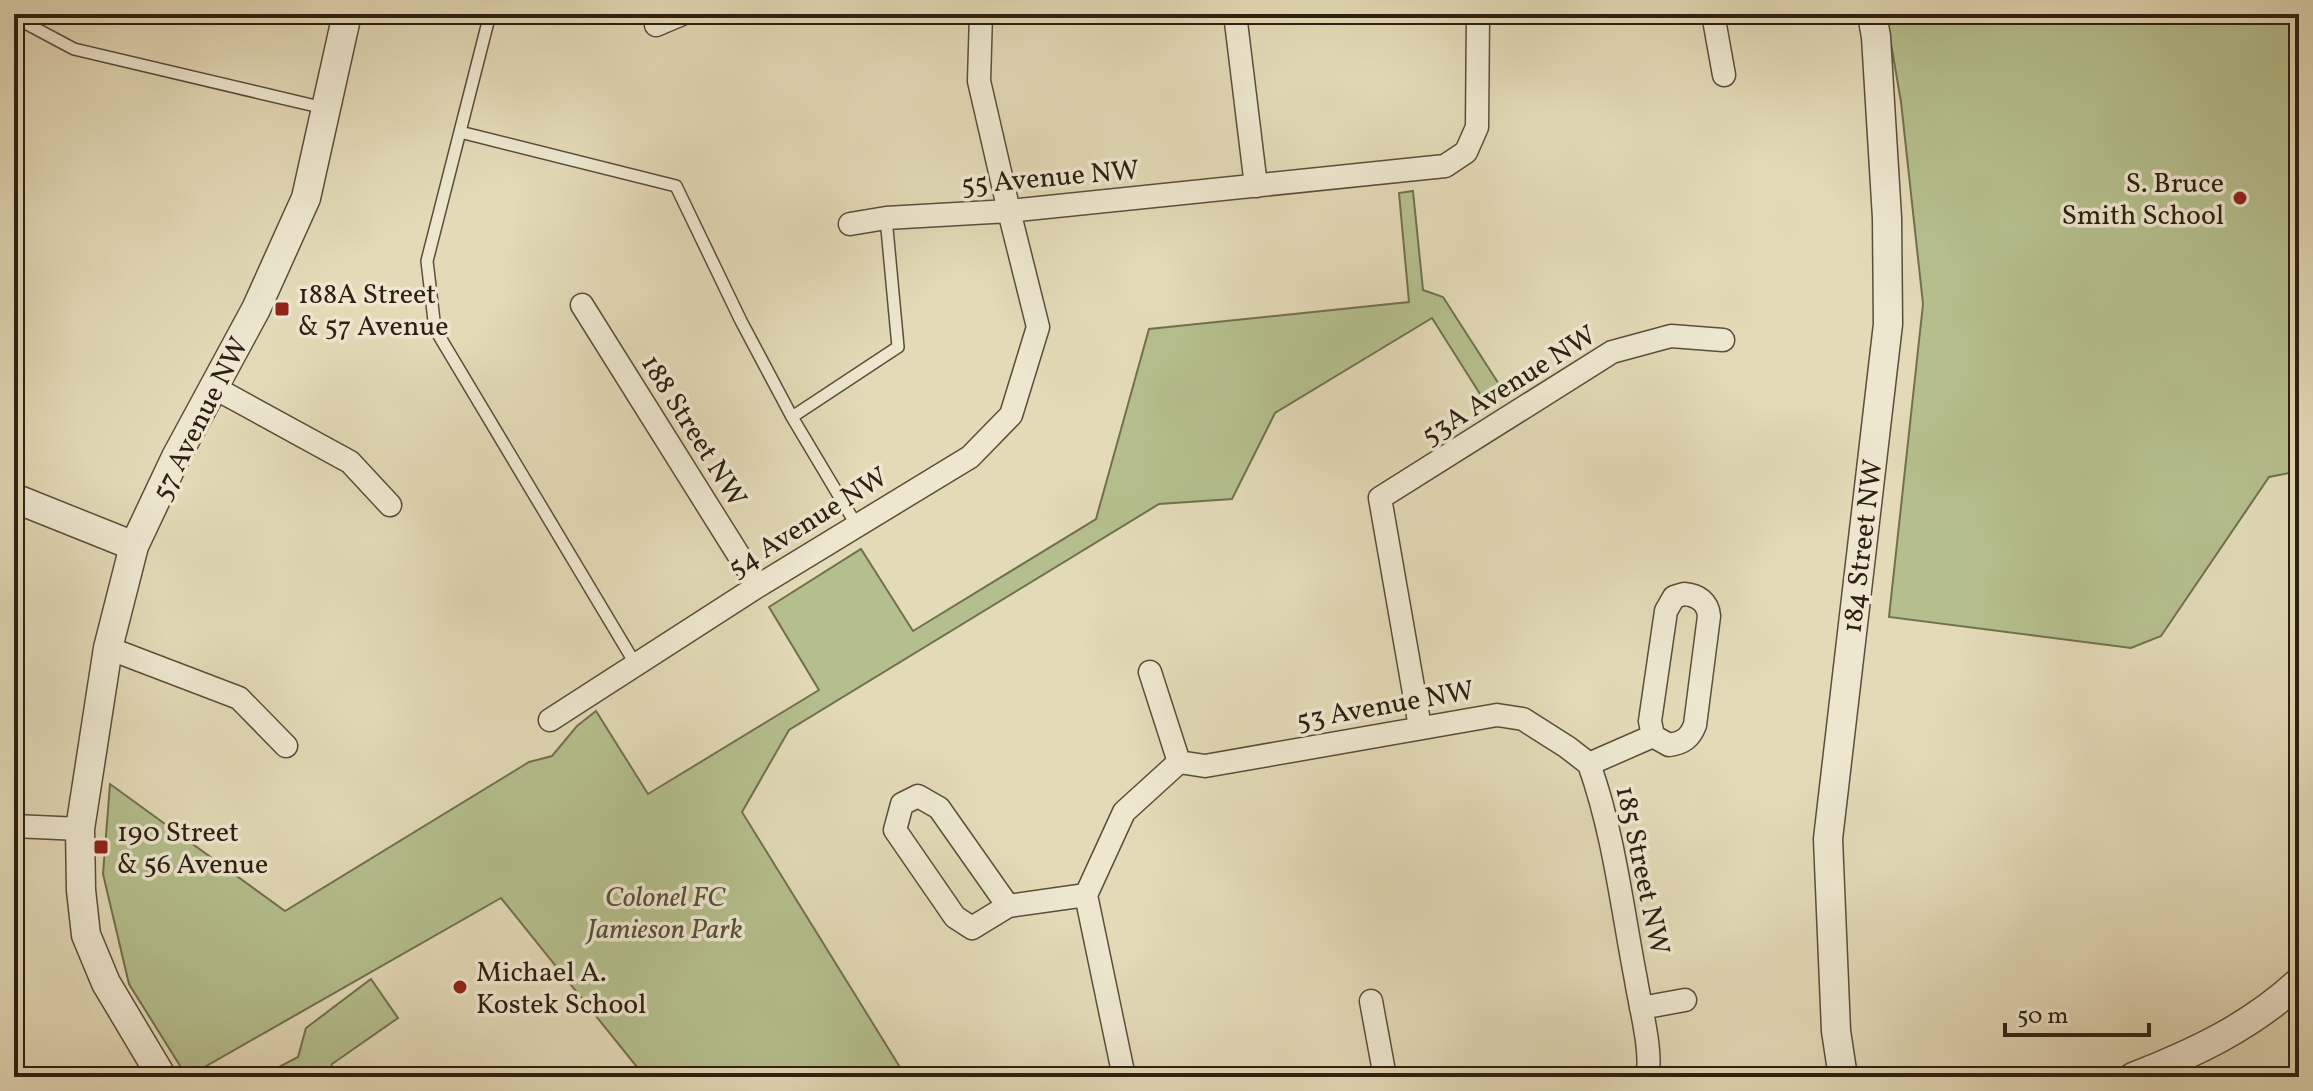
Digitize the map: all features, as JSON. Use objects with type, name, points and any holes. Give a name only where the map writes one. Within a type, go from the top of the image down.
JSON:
[{"type":"street","name":"57 Avenue NW","points":[[162,1077],[106,983],[86,935],[81,890],[80,829],[108,648],[134,546],[176,457],[256,309],[306,198],[347,14]]},
{"type":"street","points":[[656,25],[682,14]]},
{"type":"street","points":[[981,14],[979,81],[1009,211]]},
{"type":"street","points":[[1235,14],[1256,186]]},
{"type":"street","name":"55 Avenue NW","points":[[850,224],[886,218],[1009,211],[1445,166],[1466,152],[1477,127],[1478,14]]},
{"type":"street","points":[[1713,14],[1724,75]]},
{"type":"street","name":"184 Street NW","points":[[1843,1077],[1836,1031],[1828,839],[1888,324],[1887,218],[1872,14]]},
{"type":"street","name":"54 Avenue NW","points":[[550,720],[758,586],[970,457],[1011,415],[1038,327],[1009,211]]},
{"type":"street","name":"188 Street NW","points":[[582,305],[758,586]]},
{"type":"street","name":"53A Avenue NW","points":[[1420,727],[1380,498],[1612,352],[1671,336],[1723,340]]},
{"type":"street","points":[[213,387],[350,462],[390,505]]},
{"type":"street","points":[[14,498],[134,546]]},
{"type":"street","name":"185 Street NW","points":[[1684,594],[1696,596],[1706,606],[1709,616],[1695,725],[1691,734],[1678,744],[1669,745],[1653,736],[1650,721],[1666,611],[1674,597],[1684,594]]},
{"type":"street","points":[[108,648],[239,698],[286,746]]},
{"type":"street","points":[[1124,1077],[1086,895],[1124,812],[1179,762],[1150,672]]},
{"type":"street","name":"53 Avenue NW","points":[[1179,762],[1205,766],[1497,715],[1523,719],[1589,764]]},
{"type":"street","name":"185 Street NW","points":[[1651,1073],[1603,803],[1589,764],[1653,736]]},
{"type":"street","points":[[1008,906],[939,808],[918,796],[902,804],[895,830],[955,917],[972,928],[1008,906],[1086,895]]},
{"type":"street","points":[[14,826],[80,829]]},
{"type":"street","points":[[2133,1077],[2229,1035],[2276,1003],[2299,982]]},
{"type":"street","points":[[1641,1008],[1685,1000]]},
{"type":"street","points":[[1371,1001],[1385,1077]]},
{"type":"lane","points":[[490,14],[427,261],[435,329],[636,665]]},
{"type":"lane","points":[[14,17],[74,49],[325,108]]},
{"type":"lane","points":[[460,132],[676,186],[741,321],[792,417],[857,526]]},
{"type":"lane","points":[[792,417],[898,347],[886,218]]},
{"type":"green space","points":[[1886,14],[2299,14],[2299,471],[2269,477],[2161,636],[2131,648],[1889,617],[1923,304],[1901,102]]},
{"type":"green space","name":"Colonel FC Jamieson Park","points":[[1413,191],[1423,290],[1443,297],[1504,392],[1487,405],[1432,318],[1275,413],[1232,499],[1159,504],[789,730],[742,812],[906,1077],[645,1077],[501,898],[187,1077],[129,984],[103,874],[110,784],[285,911],[529,762],[552,756],[577,726],[596,711],[648,794],[819,690],[769,607],[861,549],[913,631],[1096,519],[1149,329],[1409,302],[1399,193]]},
{"type":"green space","points":[[371,979],[398,1018],[332,1064],[328,1077],[275,1077],[275,1069],[298,1057],[306,1028]]},
{"type":"place","name":"S. Bruce Smith School","points":[[2240,198]]},
{"type":"place","name":"188A Street & 57 Avenue","points":[[282,309]]},
{"type":"place","name":"190 Street & 56 Avenue","points":[[101,847]]},
{"type":"place","name":"Michael A. Kostek School","points":[[460,987]]}]
